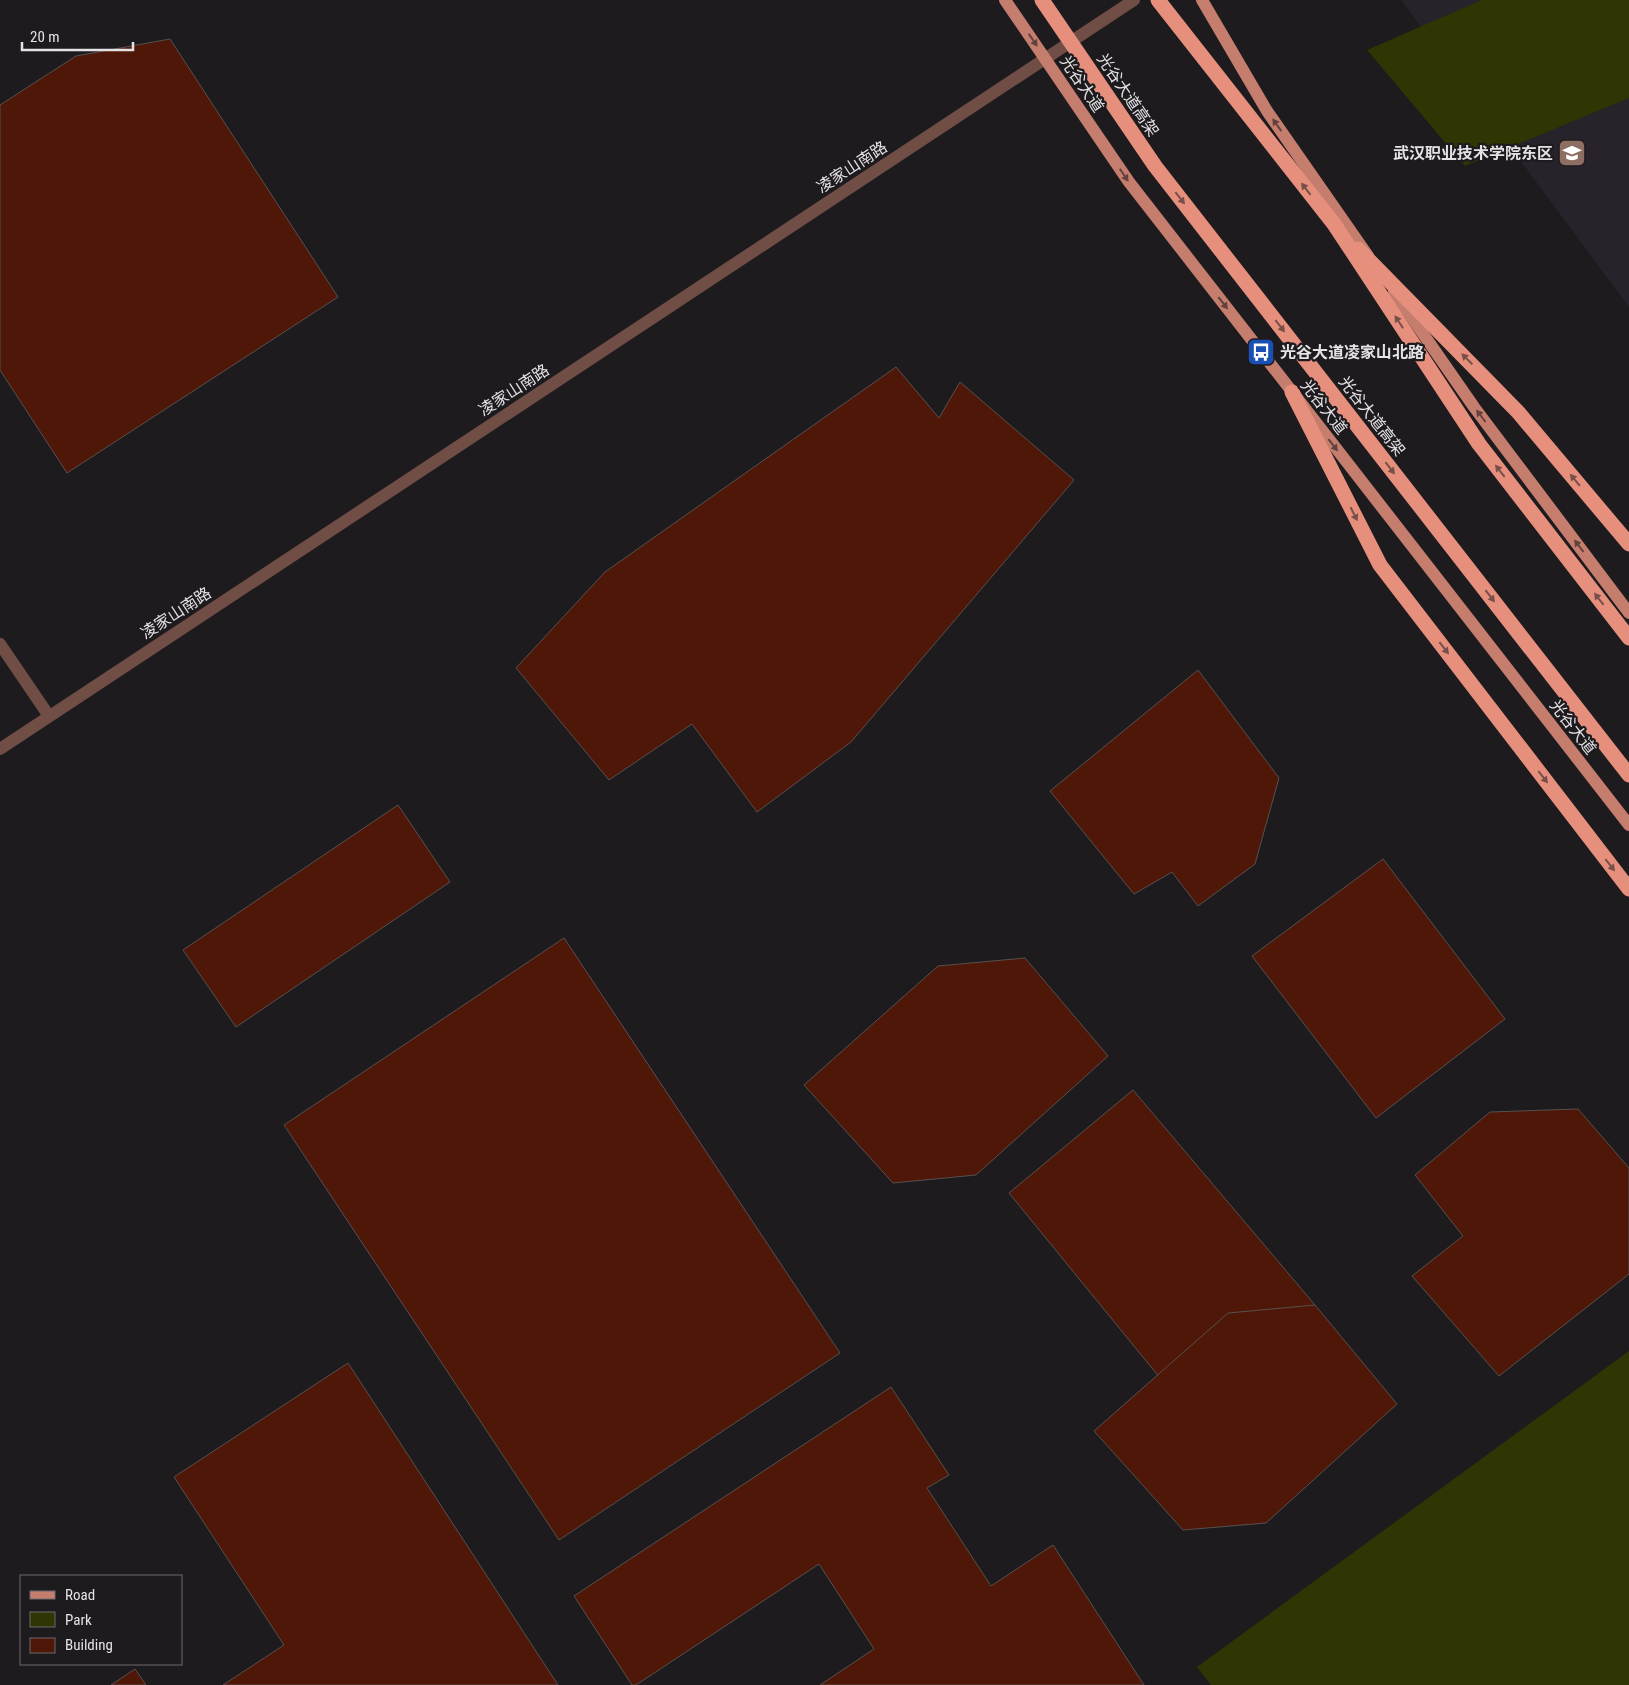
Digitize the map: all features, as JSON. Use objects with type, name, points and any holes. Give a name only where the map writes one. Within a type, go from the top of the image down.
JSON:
[{"type":"highway","name":"光谷大道高架","points":[[1042,0],[1155,166],[1629,776]]},
{"type":"highway","points":[[1158,0],[1334,224],[1479,444],[1629,638]]},
{"type":"highway","points":[[1334,224],[1518,412],[1629,544]]},
{"type":"highway","points":[[1292,392],[1380,565],[1629,889]]},
{"type":"main road","name":"光谷大道","points":[[1005,0],[1128,182],[1629,826]]},
{"type":"main road","points":[[1202,0],[1267,111],[1474,407],[1629,613]]},
{"type":"street","name":"凌家山南路","points":[[0,749],[1134,0]]},
{"type":"street","points":[[0,644],[49,716]]},
{"type":"shaded area","name":"武汉职业技术学院东区","points":[[1401,0],[1629,0],[1629,307]]},
{"type":"green space","name":"武汉职业技术学院东区","points":[[1482,0],[1629,0],[1629,98],[1465,166],[1367,50]]},
{"type":"green space","points":[[1629,1351],[1629,1685],[1211,1685],[1197,1667]]},
{"type":"building","points":[[170,39],[338,297],[67,473],[0,370],[0,105],[76,56]]},
{"type":"building","points":[[896,367],[939,418],[960,382],[1074,480],[851,742],[757,812],[692,724],[609,780],[516,668],[605,572]]},
{"type":"building","points":[[1198,670],[1279,778],[1255,864],[1198,906],[1172,872],[1134,894],[1050,791]]},
{"type":"building","points":[[398,805],[450,882],[236,1027],[183,950]]},
{"type":"building","points":[[1383,859],[1505,1019],[1376,1118],[1252,956]]},
{"type":"building","points":[[564,938],[840,1353],[559,1540],[284,1125]]},
{"type":"building","points":[[1025,958],[1108,1056],[976,1175],[893,1183],[804,1085],[938,966]]},
{"type":"building","points":[[1133,1090],[1315,1305],[1187,1411],[1009,1193]]},
{"type":"building","points":[[1578,1109],[1629,1168],[1629,1274],[1499,1376],[1412,1276],[1463,1236],[1415,1175],[1490,1112]]},
{"type":"building","points":[[1315,1305],[1397,1404],[1266,1523],[1183,1530],[1094,1431],[1228,1313]]},
{"type":"building","points":[[348,1363],[558,1685],[223,1685],[284,1645],[174,1477]]},
{"type":"building","points":[[891,1387],[949,1475],[927,1488],[991,1586],[1053,1545],[1144,1685],[820,1685],[874,1649],[819,1564],[636,1685],[632,1685],[574,1596]]},
{"type":"building","points":[[135,1669],[146,1685],[111,1685]]},
{"type":"place","name":"武汉职业技术学院东区","points":[[1572,153]]},
{"type":"place","name":"光谷大道凌家山北路","points":[[1261,352]]}]
